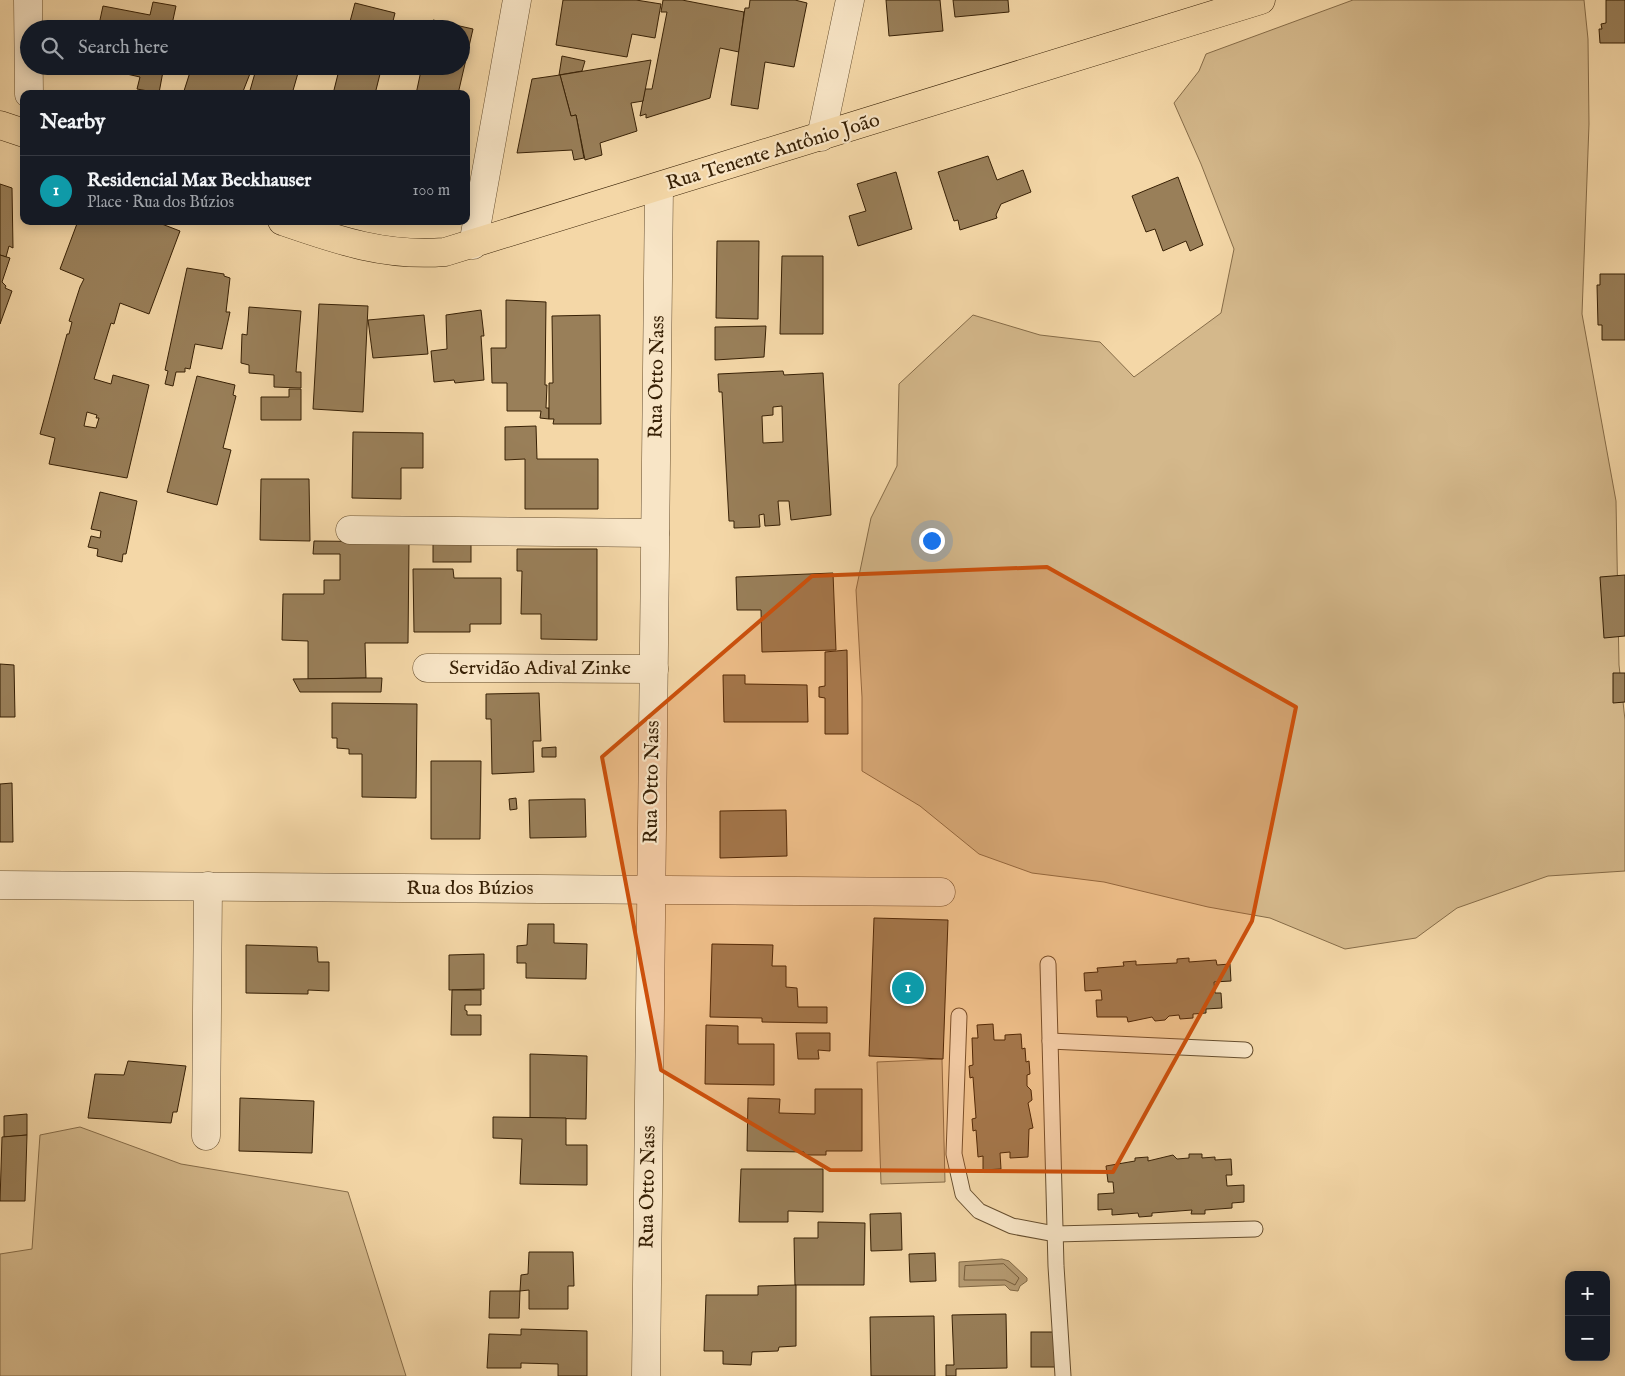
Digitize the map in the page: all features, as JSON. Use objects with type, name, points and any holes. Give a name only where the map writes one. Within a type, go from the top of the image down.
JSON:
[{"type":"main road","name":"Rua Tenente Antônio João","points":[[293,225],[339,241],[379,251],[416,255],[445,252],[473,245],[1261,0]]},
{"type":"main road","points":[[0,125],[20,132]]},
{"type":"street","points":[[28,0],[28,20]]},
{"type":"street","points":[[473,245],[517,0]]},
{"type":"street","points":[[821,137],[850,0]]},
{"type":"street","points":[[29,75],[29,90]]},
{"type":"street","name":"Rua Otto Nass","points":[[646,1376],[659,187]]},
{"type":"street","points":[[350,530],[655,533]]},
{"type":"street","name":"Servidão Adival Zinke","points":[[427,668],[654,669]]},
{"type":"street","name":"Rua dos Búzios","points":[[0,885],[941,892]]},
{"type":"street","points":[[206,1136],[208,886]]},
{"type":"lane","points":[[1048,964],[1055,1234],[1063,1376]]},
{"type":"lane","points":[[959,1016],[954,1154],[963,1194],[979,1211],[1012,1226],[1055,1234],[1255,1229]]},
{"type":"lane","points":[[1050,1041],[1245,1050]]},
{"type":"highlighted area","points":[[1047,567],[1296,707],[1252,921],[1113,1172],[830,1170],[661,1070],[602,757],[812,576]]},
{"type":"shaded area","points":[[1353,0],[1584,0],[1588,39],[1589,124],[1582,314],[1616,501],[1619,665],[1625,720],[1625,871],[1548,876],[1457,908],[1416,938],[1345,949],[1270,918],[1208,907],[1104,882],[1032,873],[979,854],[920,806],[862,771],[862,697],[856,590],[871,518],[897,466],[899,384],[973,315],[1040,335],[1100,342],[1134,377],[1221,313],[1234,249],[1201,164],[1174,103],[1199,71],[1206,54]]},
{"type":"shaded area","points":[[942,1059],[945,1182],[881,1184],[877,1062]]},
{"type":"shaded area","points":[[80,1127],[181,1164],[348,1192],[406,1376],[0,1376],[0,1254],[32,1249],[40,1135]]},
{"type":"water","points":[[1002,1259],[1009,1261],[1027,1278],[1027,1281],[1020,1286],[1018,1291],[1010,1290],[1005,1285],[959,1287],[959,1262]]},
{"type":"building","points":[[563,0],[636,0],[661,4],[655,38],[632,34],[627,57],[556,45]]},
{"type":"building","points":[[663,0],[682,0],[744,12],[739,52],[720,48],[710,98],[646,118],[646,114],[640,116],[645,89],[652,89],[667,12],[661,12]]},
{"type":"building","points":[[750,0],[795,0],[807,3],[794,67],[765,62],[758,109],[731,105],[745,8],[749,8]]},
{"type":"building","points":[[886,0],[940,0],[943,31],[889,36]]},
{"type":"building","points":[[953,0],[1008,0],[1009,12],[955,17]]},
{"type":"building","points":[[1606,0],[1625,0],[1625,43],[1600,43],[1599,29],[1602,29],[1601,24],[1606,23]]},
{"type":"building","points":[[153,2],[176,6],[173,20],[100,20],[103,6],[150,15]]},
{"type":"building","points":[[355,3],[395,13],[393,20],[350,20]]},
{"type":"building","points":[[470,28],[473,29],[470,42]]},
{"type":"building","points":[[562,56],[585,61],[582,71],[559,75]]},
{"type":"building","points":[[651,60],[643,101],[631,103],[637,131],[600,143],[602,155],[585,160],[576,115],[571,116],[560,75]]},
{"type":"building","points":[[131,75],[162,75],[160,90],[137,89],[140,77]]},
{"type":"building","points":[[189,75],[249,75],[244,90],[184,90]]},
{"type":"building","points":[[254,75],[297,75],[293,90],[250,90]]},
{"type":"building","points":[[338,75],[380,75],[376,90],[334,90]]},
{"type":"building","points":[[420,75],[462,75],[459,90],[417,90]]},
{"type":"building","points":[[560,75],[571,116],[576,115],[584,158],[574,160],[572,150],[517,153],[532,79]]},
{"type":"building","points":[[988,156],[997,180],[1023,170],[1031,192],[1001,204],[996,215],[997,218],[960,230],[958,220],[954,221],[938,172]]},
{"type":"building","points":[[896,172],[912,229],[858,246],[849,216],[866,211],[857,184]]},
{"type":"building","points":[[1178,177],[1203,245],[1190,251],[1186,241],[1163,251],[1155,229],[1146,232],[1132,196]]},
{"type":"building","points":[[0,184],[12,188],[13,248],[9,246],[6,257],[0,255]]},
{"type":"building","points":[[76,225],[164,225],[180,231],[149,314],[120,303],[114,324],[111,323],[94,379],[111,384],[113,375],[149,385],[127,478],[49,464],[55,438],[40,434],[67,334],[69,334],[72,322],[69,321],[84,279],[60,269]],"holes":[[[87,412],[97,415],[96,418],[99,418],[96,428],[84,426]]]},
{"type":"building","points":[[717,241],[759,241],[758,319],[716,318]]},
{"type":"building","points":[[0,255],[10,258],[2,282],[6,286],[5,288],[12,291],[0,324]]},
{"type":"building","points":[[782,256],[823,256],[823,334],[780,334]]},
{"type":"building","points":[[187,268],[224,274],[224,276],[230,278],[226,312],[230,312],[222,349],[195,344],[190,369],[185,368],[185,372],[176,372],[173,386],[165,384],[168,371],[165,370]]},
{"type":"building","points":[[1600,274],[1625,274],[1625,340],[1602,340],[1602,325],[1598,325],[1597,285],[1600,285]]},
{"type":"building","points":[[506,300],[546,302],[545,385],[547,385],[546,408],[549,408],[549,419],[540,418],[541,411],[507,411],[507,383],[492,383],[491,348],[506,348]]},
{"type":"building","points":[[319,304],[368,306],[363,412],[313,409]]},
{"type":"building","points":[[249,307],[301,311],[296,372],[301,372],[301,388],[274,387],[274,375],[249,373],[249,365],[241,363],[242,334],[247,335]]},
{"type":"building","points":[[481,310],[484,336],[481,336],[484,380],[455,383],[454,380],[434,382],[431,351],[447,349],[446,315]]},
{"type":"building","points":[[424,315],[428,354],[373,358],[368,320]]},
{"type":"building","points":[[600,315],[601,424],[553,424],[554,419],[549,419],[549,383],[553,383],[552,316]]},
{"type":"building","points":[[766,326],[764,357],[715,360],[715,327]]},
{"type":"building","points":[[783,371],[784,375],[823,373],[831,515],[791,520],[789,501],[778,501],[780,525],[765,526],[764,514],[759,515],[760,527],[734,528],[734,521],[729,521],[722,392],[719,392],[718,374]],"holes":[[[782,406],[783,442],[763,443],[762,416],[773,415],[773,407]]]},
{"type":"building","points":[[197,376],[235,385],[233,395],[236,396],[223,448],[231,450],[217,505],[167,492]]},
{"type":"building","points":[[289,389],[301,389],[301,420],[261,420],[261,397],[289,397]]},
{"type":"building","points":[[536,426],[537,459],[598,459],[598,509],[525,509],[525,459],[505,460],[505,427]]},
{"type":"building","points":[[353,432],[423,433],[423,468],[401,468],[401,499],[352,498]]},
{"type":"building","points":[[261,479],[309,479],[310,541],[260,540]]},
{"type":"building","points":[[100,492],[137,501],[126,554],[123,554],[122,562],[97,556],[98,549],[88,547],[91,536],[100,538],[101,531],[91,529]]},
{"type":"building","points":[[314,541],[409,542],[408,643],[365,643],[366,678],[308,679],[308,641],[282,640],[283,594],[324,594],[324,580],[340,580],[340,554],[313,554]]},
{"type":"building","points":[[433,542],[471,542],[471,562],[433,562]]},
{"type":"building","points":[[517,549],[597,549],[597,640],[541,639],[541,614],[521,614],[522,571],[517,571]]},
{"type":"building","points":[[413,569],[453,569],[454,578],[501,578],[501,624],[470,624],[470,632],[414,632]]},
{"type":"building","points":[[833,573],[836,650],[762,652],[761,610],[737,610],[736,577]]},
{"type":"building","points":[[1625,575],[1625,636],[1604,638],[1600,577]]},
{"type":"building","points":[[847,650],[848,734],[825,734],[825,698],[819,697],[819,687],[825,686],[825,652]]},
{"type":"building","points":[[0,664],[14,665],[15,717],[0,717]]},
{"type":"building","points":[[1613,673],[1625,673],[1625,702],[1613,703]]},
{"type":"building","points":[[723,675],[745,675],[745,684],[807,685],[808,722],[724,722]]},
{"type":"building","points":[[382,678],[381,692],[300,692],[293,679]]},
{"type":"building","points":[[539,693],[541,741],[533,741],[534,772],[492,774],[491,719],[486,719],[486,694]]},
{"type":"building","points":[[332,703],[417,704],[416,798],[362,797],[362,754],[349,754],[349,749],[337,748],[337,738],[332,738]]},
{"type":"building","points":[[556,747],[556,757],[542,757],[542,748]]},
{"type":"building","points":[[431,761],[481,761],[480,839],[431,839]]},
{"type":"building","points":[[12,783],[13,842],[0,842],[0,784]]},
{"type":"building","points":[[516,798],[517,809],[510,810],[509,799]]},
{"type":"building","points":[[585,799],[586,837],[530,838],[529,800]]},
{"type":"building","points":[[786,810],[787,856],[720,858],[720,811]]},
{"type":"building","points":[[874,918],[948,920],[943,1059],[869,1056]]},
{"type":"building","points":[[528,924],[554,924],[554,943],[587,944],[586,979],[526,978],[526,963],[517,963],[517,946],[527,945]]},
{"type":"building","points":[[712,944],[773,945],[772,966],[786,966],[786,987],[797,988],[798,1007],[827,1007],[827,1023],[762,1022],[762,1018],[710,1017]]},
{"type":"building","points":[[246,945],[317,947],[318,962],[329,962],[329,991],[308,990],[308,994],[246,993]]},
{"type":"building","points":[[484,954],[484,989],[449,990],[449,955]]},
{"type":"building","points":[[1189,958],[1189,962],[1216,960],[1217,965],[1230,964],[1231,981],[1214,982],[1215,993],[1221,993],[1222,1008],[1206,1009],[1206,1013],[1193,1014],[1193,1018],[1180,1019],[1179,1015],[1155,1021],[1152,1017],[1128,1022],[1127,1017],[1097,1017],[1096,1000],[1102,1000],[1101,990],[1085,991],[1084,973],[1098,972],[1097,968],[1124,966],[1123,962],[1136,961],[1136,965],[1177,963],[1177,959]]},
{"type":"building","points":[[452,990],[481,990],[481,1005],[465,1005],[465,1010],[467,1015],[481,1015],[481,1035],[451,1035]]},
{"type":"building","points":[[993,1024],[994,1040],[1005,1040],[1005,1035],[1021,1034],[1022,1049],[1025,1048],[1026,1062],[1029,1061],[1030,1074],[1027,1075],[1027,1086],[1031,1090],[1032,1100],[1028,1103],[1033,1128],[1029,1129],[1028,1157],[1010,1158],[1010,1152],[1000,1153],[1001,1169],[983,1170],[983,1156],[978,1157],[976,1130],[973,1131],[972,1119],[976,1118],[973,1077],[970,1078],[969,1066],[973,1065],[972,1038],[978,1038],[977,1025]]},
{"type":"building","points":[[706,1025],[738,1026],[738,1044],[774,1044],[774,1085],[705,1084]]},
{"type":"building","points":[[796,1033],[830,1033],[830,1051],[818,1050],[819,1059],[798,1059]]},
{"type":"building","points":[[530,1054],[587,1056],[586,1119],[530,1118]]},
{"type":"building","points":[[128,1061],[186,1066],[177,1112],[173,1112],[171,1123],[88,1118],[95,1074],[124,1075]]},
{"type":"building","points":[[815,1089],[862,1089],[862,1151],[826,1151],[826,1155],[804,1155],[804,1152],[747,1151],[748,1098],[780,1099],[779,1113],[815,1114]]},
{"type":"building","points":[[240,1098],[314,1101],[312,1153],[239,1151]]},
{"type":"building","points":[[27,1114],[27,1135],[4,1137],[4,1116]]},
{"type":"building","points":[[493,1117],[566,1118],[566,1145],[587,1145],[587,1185],[520,1184],[522,1139],[493,1138]]},
{"type":"building","points":[[27,1135],[25,1201],[0,1201],[2,1137]]},
{"type":"building","points":[[1189,1154],[1202,1154],[1202,1158],[1215,1157],[1215,1160],[1231,1159],[1232,1175],[1226,1175],[1227,1186],[1244,1185],[1244,1202],[1232,1203],[1232,1208],[1205,1210],[1205,1214],[1191,1214],[1192,1210],[1152,1213],[1152,1216],[1139,1217],[1138,1213],[1112,1215],[1112,1209],[1098,1210],[1098,1194],[1114,1193],[1113,1182],[1108,1182],[1106,1166],[1135,1161],[1135,1158],[1148,1157],[1148,1161],[1173,1155],[1177,1159],[1189,1158]]},
{"type":"building","points":[[741,1169],[823,1169],[823,1212],[788,1211],[788,1222],[739,1222]]},
{"type":"building","points":[[901,1213],[902,1250],[871,1251],[870,1214]]},
{"type":"building","points":[[818,1222],[865,1223],[864,1285],[795,1285],[794,1238],[818,1238]]},
{"type":"building","points":[[529,1252],[573,1252],[574,1286],[568,1286],[568,1309],[529,1309],[529,1290],[520,1291],[521,1275],[528,1274]]},
{"type":"building","points":[[935,1253],[936,1281],[910,1282],[909,1254]]},
{"type":"building","points":[[796,1285],[796,1346],[779,1347],[778,1351],[752,1352],[751,1365],[723,1364],[723,1351],[704,1351],[706,1295],[758,1295],[758,1286]]},
{"type":"building","points":[[490,1291],[520,1291],[519,1318],[489,1318]]},
{"type":"building","points":[[1006,1314],[1007,1368],[956,1369],[956,1376],[946,1376],[946,1365],[954,1365],[952,1315]]},
{"type":"building","points":[[934,1316],[935,1376],[871,1376],[870,1317]]},
{"type":"building","points":[[521,1329],[587,1331],[587,1376],[558,1376],[558,1364],[521,1363],[521,1368],[487,1368],[489,1334],[521,1335]]},
{"type":"building","points":[[1031,1332],[1056,1332],[1056,1367],[1031,1367]]},
{"type":"place","name":"Residencial Max Beckhauser","points":[[908,988]]}]
